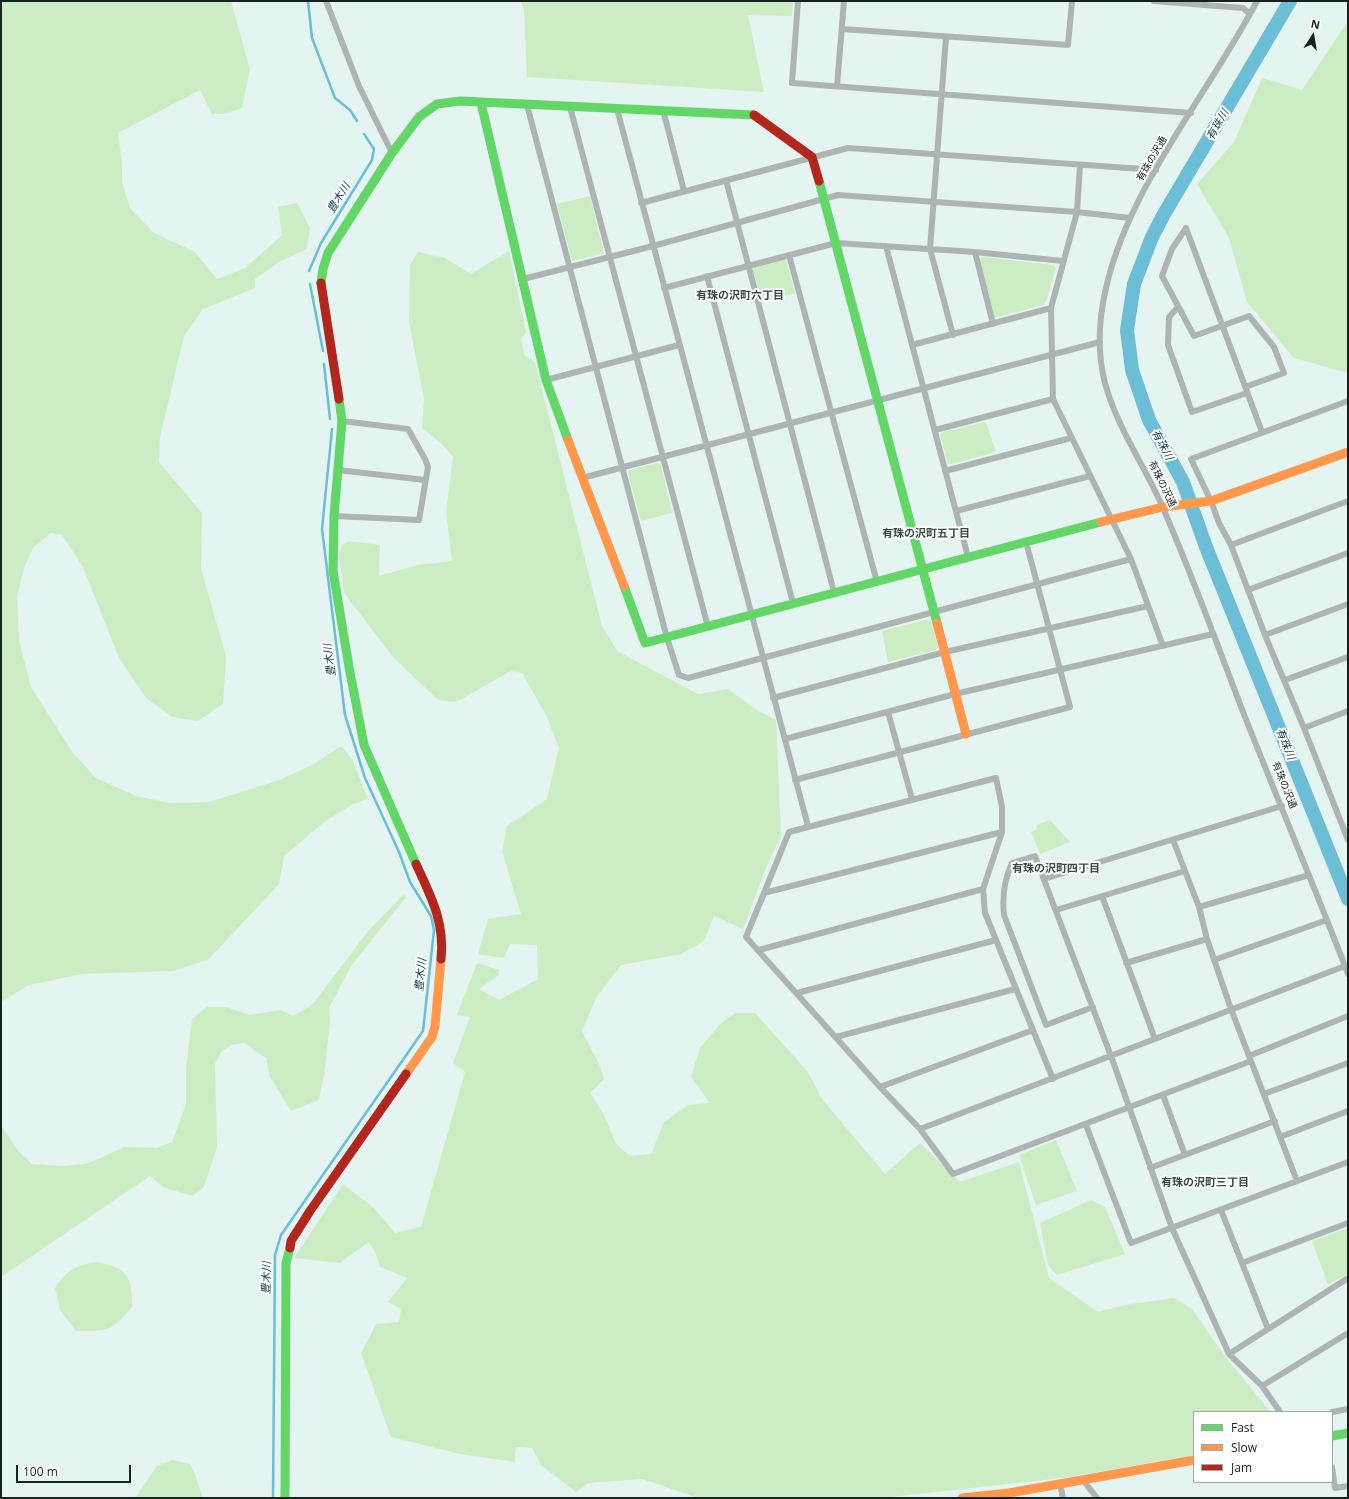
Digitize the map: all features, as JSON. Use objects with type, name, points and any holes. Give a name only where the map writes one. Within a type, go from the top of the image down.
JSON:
[{"type":"street","points":[[326,1],[359,86],[392,153]]},
{"type":"street","points":[[798,1],[792,83],[1191,112]]},
{"type":"street","points":[[837,86],[844,1]]},
{"type":"street","points":[[842,29],[1068,45],[1072,1]]},
{"type":"street","points":[[1154,1],[1243,8],[1250,14]]},
{"type":"street","name":"有珠の沢通","points":[[1257,1],[1156,170],[1130,218],[1112,265],[1101,315],[1100,342],[1104,380],[1114,412],[1163,507],[1348,974]]},
{"type":"street","points":[[946,37],[930,249],[953,335]]},
{"type":"street","points":[[285,1498],[286,1263],[291,1241],[310,1211],[432,1037],[435,1026],[443,941],[438,913],[364,745],[333,571],[334,516],[342,421],[321,280],[328,253],[392,153],[419,117],[428,109],[448,102],[752,114],[812,157],[825,200],[966,734]]},
{"type":"street","points":[[481,103],[546,380],[645,643],[1113,519],[1163,507],[1208,502],[1347,454]]},
{"type":"street","points":[[527,105],[667,638],[679,675],[688,678],[1131,559]]},
{"type":"street","points":[[570,107],[708,627]]},
{"type":"street","points":[[617,109],[762,658],[808,826]]},
{"type":"street","points":[[663,110],[684,191]]},
{"type":"street","points":[[642,203],[848,148],[1080,166],[1156,170]]},
{"type":"street","points":[[1080,166],[1077,212],[1051,308],[1053,399],[1071,438],[1113,519],[1131,559],[1163,646]]},
{"type":"street","points":[[726,180],[834,592]]},
{"type":"street","points":[[523,279],[653,246],[736,222],[825,200],[838,195],[1077,212],[1130,218]]},
{"type":"street","points":[[1178,307],[1169,318],[1168,345],[1192,412],[1246,390],[1284,373],[1274,347],[1248,316],[1223,325],[1194,336],[1162,276],[1172,248],[1186,228],[1223,325],[1246,390],[1262,432]]},
{"type":"street","points":[[664,288],[789,254],[836,243],[975,252],[1063,261]]},
{"type":"street","points":[[886,246],[968,557]]},
{"type":"street","points":[[975,252],[993,324]]},
{"type":"street","points":[[789,254],[877,582]]},
{"type":"street","points":[[707,276],[793,604]]},
{"type":"street","points":[[912,345],[1051,308]]},
{"type":"street","points":[[582,478],[1052,353],[1100,342]]},
{"type":"street","points":[[546,380],[679,345]]},
{"type":"street","points":[[935,430],[1053,399]]},
{"type":"street","points":[[1348,401],[1191,459],[1208,502],[1231,545],[1265,635],[1304,728],[1348,840]]},
{"type":"street","points":[[334,516],[419,520],[428,467],[408,429],[342,421]]},
{"type":"street","points":[[945,471],[1071,438]]},
{"type":"street","points":[[338,470],[425,480]]},
{"type":"street","points":[[956,511],[1090,476]]},
{"type":"street","points":[[1231,545],[1348,501]]},
{"type":"street","points":[[795,780],[1070,707],[1036,585],[1026,542]]},
{"type":"street","points":[[1248,590],[1348,553]]},
{"type":"street","points":[[1265,635],[1348,604]]},
{"type":"street","points":[[774,698],[945,652],[1148,606]]},
{"type":"street","points":[[785,739],[955,694],[1213,634]]},
{"type":"street","points":[[1284,680],[1348,657]]},
{"type":"street","points":[[1304,728],[1348,711]]},
{"type":"street","points":[[888,712],[912,799]]},
{"type":"street","points":[[1053,1079],[985,913],[983,889],[1002,832],[1002,807],[996,778],[789,832],[746,937],[880,1087],[920,1129],[953,1174],[1163,1095],[1348,1016]]},
{"type":"street","points":[[1044,879],[1282,806]]},
{"type":"street","points":[[764,893],[1002,832]]},
{"type":"street","points":[[1173,840],[1199,907],[1206,939],[1231,1009],[1298,1181]]},
{"type":"street","points":[[1092,1007],[1046,1025],[1004,916],[1002,900],[1006,875],[1012,863],[1035,856],[1111,1056],[1172,1228],[1229,1354],[1262,1386],[1279,1411]]},
{"type":"street","points":[[1056,910],[1185,871]]},
{"type":"street","points":[[1199,907],[1309,874]]},
{"type":"street","points":[[758,950],[983,889]]},
{"type":"street","points":[[1102,896],[1155,1039]]},
{"type":"street","points":[[1214,960],[1327,920]]},
{"type":"street","points":[[1126,963],[1206,939]]},
{"type":"street","points":[[797,993],[996,940]]},
{"type":"street","points":[[920,1129],[1345,966]]},
{"type":"street","points":[[836,1037],[1015,989]]},
{"type":"street","points":[[880,1087],[1033,1030]]},
{"type":"street","points":[[1264,1094],[1348,1063]]},
{"type":"street","points":[[1163,1095],[1185,1155]]},
{"type":"street","points":[[1280,1136],[1348,1111]]},
{"type":"street","points":[[1150,1168],[1275,1121]]},
{"type":"street","points":[[1086,1125],[1131,1243],[1348,1162]]},
{"type":"street","points":[[1221,1210],[1268,1329]]},
{"type":"street","points":[[1242,1263],[1348,1223]]},
{"type":"street","points":[[1229,1354],[1348,1278]]},
{"type":"street","points":[[1262,1386],[1348,1333]]},
{"type":"street","points":[[1333,1412],[1348,1409]]},
{"type":"street","points":[[1333,1436],[1348,1433]]},
{"type":"street","points":[[962,1498],[1010,1496],[1082,1479],[1193,1460]]},
{"type":"street","points":[[1333,1474],[1335,1488],[1348,1486]]},
{"type":"street","points":[[1082,1479],[1096,1498]]},
{"type":"street","points":[[1060,1484],[1063,1498]]},
{"type":"green space","points":[[1,1],[231,1],[250,70],[242,108],[223,114],[212,114],[200,90],[118,133],[122,163],[122,182],[130,208],[154,233],[195,252],[217,279],[245,268],[282,235],[278,207],[297,203],[310,228],[307,249],[279,262],[255,279],[255,288],[203,309],[184,336],[160,437],[159,462],[202,513],[201,569],[226,656],[223,704],[198,721],[172,717],[146,698],[119,658],[83,567],[62,535],[51,533],[33,548],[24,568],[17,597],[19,640],[31,687],[73,753],[96,778],[136,796],[170,803],[209,802],[280,780],[314,764],[341,746],[352,759],[368,799],[353,804],[324,822],[284,856],[279,884],[209,959],[173,971],[82,974],[29,985],[1,1002]]},
{"type":"green space","points":[[521,1],[793,1],[792,16],[748,15],[764,92],[527,77],[524,11]]},
{"type":"green space","points":[[1348,21],[1348,373],[1294,358],[1247,302],[1229,238],[1197,184],[1234,142],[1262,78],[1302,90]]},
{"type":"green space","points":[[590,196],[604,253],[572,261],[557,204]]},
{"type":"green space","points":[[509,251],[526,332],[521,339],[524,355],[535,362],[602,626],[617,651],[698,694],[728,689],[755,709],[776,720],[781,836],[765,870],[743,929],[714,916],[704,941],[681,954],[621,965],[596,998],[582,1031],[600,1066],[604,1079],[590,1093],[603,1113],[616,1144],[630,1156],[651,1154],[664,1122],[688,1105],[710,1103],[691,1077],[700,1048],[720,1024],[735,1013],[755,1013],[808,1072],[822,1099],[885,1174],[920,1143],[960,1182],[1019,1162],[1049,1278],[1098,1312],[1125,1305],[1174,1298],[1192,1309],[1226,1358],[1270,1411],[1193,1411],[1193,1455],[1062,1478],[882,1498],[698,1498],[642,1479],[589,1483],[576,1492],[541,1465],[532,1448],[516,1447],[515,1462],[460,1454],[391,1437],[361,1353],[376,1324],[399,1322],[401,1309],[388,1302],[407,1278],[380,1267],[375,1252],[369,1242],[339,1263],[294,1258],[343,1184],[374,1208],[395,1233],[421,1227],[465,1072],[453,1063],[470,1017],[457,1015],[477,963],[499,970],[499,975],[479,989],[499,1000],[538,979],[537,945],[510,944],[504,958],[478,954],[488,919],[521,914],[502,851],[507,826],[547,799],[559,748],[546,715],[522,673],[511,671],[456,702],[438,700],[393,657],[344,593],[339,554],[342,545],[349,541],[380,545],[379,576],[418,565],[452,561],[446,512],[453,457],[442,444],[422,428],[424,400],[409,322],[410,265],[418,252],[445,258],[471,274]]},
{"type":"green space","points":[[982,257],[1053,265],[1056,268],[1046,301],[1043,305],[994,318],[979,260]]},
{"type":"green space","points":[[783,259],[786,261],[795,293],[762,302],[753,270],[754,267]]},
{"type":"green space","points":[[986,422],[996,452],[951,464],[948,463],[940,435],[942,432]]},
{"type":"green space","points":[[657,463],[661,465],[672,513],[641,521],[628,473],[629,470]]},
{"type":"green space","points":[[926,620],[931,621],[938,647],[936,650],[888,662],[882,631]]},
{"type":"green space","points":[[1050,820],[1070,842],[1040,854],[1031,832],[1037,829],[1036,825]]},
{"type":"green space","points":[[403,895],[406,897],[351,966],[329,1008],[330,1022],[324,1076],[319,1100],[291,1111],[270,1077],[266,1058],[244,1043],[231,1045],[221,1052],[215,1064],[217,1147],[204,1187],[193,1196],[165,1188],[150,1176],[1,1277],[1,1125],[18,1151],[32,1164],[63,1166],[86,1164],[125,1147],[156,1148],[172,1142],[186,1104],[186,1068],[192,1019],[207,1007],[226,1007],[249,1015],[281,1010],[293,1016],[312,1005],[369,930]]},
{"type":"green space","points":[[1056,1140],[1077,1191],[1036,1205],[1019,1155]]},
{"type":"green space","points":[[1091,1200],[1105,1207],[1125,1254],[1057,1275],[1048,1265],[1040,1223]]},
{"type":"green space","points":[[1348,1228],[1348,1274],[1328,1285],[1312,1241]]},
{"type":"green space","points":[[97,1262],[116,1267],[126,1275],[131,1288],[132,1307],[113,1326],[95,1331],[76,1331],[60,1310],[55,1288],[72,1269]]},
{"type":"green space","points":[[173,1460],[190,1464],[203,1498],[135,1498],[157,1466]]},
{"type":"waterway","name":"豊木川","points":[[308,1],[312,38],[335,98],[350,110],[357,121]]},
{"type":"waterway","name":"有珠川","points":[[1290,1],[1164,214],[1152,237],[1134,284],[1127,330],[1132,370],[1149,420],[1183,482],[1206,547],[1348,899]]},
{"type":"waterway","name":"豊木川","points":[[309,271],[321,243],[372,160],[374,149],[364,134]]},
{"type":"waterway","name":"豊木川","points":[[310,284],[323,351]]},
{"type":"waterway","name":"豊木川","points":[[324,364],[330,419]]},
{"type":"waterway","name":"豊木川","points":[[273,1498],[275,1255],[281,1235],[423,1031],[434,930],[431,916],[410,882],[399,852],[365,778],[345,715],[322,529],[332,429]]},
{"type":"traffic: fast","points":[[321,283],[323,269],[328,253],[392,153],[419,117],[437,104],[460,101],[754,115]]},
{"type":"traffic: fast","points":[[481,103],[546,380],[568,440]]},
{"type":"traffic: fast","points":[[819,181],[937,623]]},
{"type":"traffic: fast","points":[[339,399],[342,421],[334,516],[333,571],[364,745],[416,864]]},
{"type":"traffic: fast","points":[[624,586],[645,643],[1101,522]]},
{"type":"traffic: fast","points":[[285,1498],[286,1263],[290,1248]]},
{"type":"traffic: fast","points":[[1333,1436],[1348,1433]]},
{"type":"traffic: slow","points":[[568,440],[624,586]]},
{"type":"traffic: slow","points":[[1101,522],[1163,507],[1211,501],[1348,452]]},
{"type":"traffic: slow","points":[[937,623],[966,734]]},
{"type":"traffic: slow","points":[[406,1074],[432,1037],[435,1026],[441,959]]},
{"type":"traffic: slow","points":[[962,1498],[1009,1493],[1193,1460]]},
{"type":"traffic: jam","points":[[754,115],[812,157],[819,181]]},
{"type":"traffic: jam","points":[[321,283],[339,399]]},
{"type":"traffic: jam","points":[[416,864],[432,899],[439,921],[442,946],[441,959]]},
{"type":"traffic: jam","points":[[290,1248],[291,1241],[310,1211],[406,1074]]},
{"type":"district","name":"有珠の沢町六丁目","points":[[740,296]]},
{"type":"district","name":"有珠の沢町五丁目","points":[[926,534]]},
{"type":"district","name":"有珠の沢町四丁目","points":[[1056,869]]},
{"type":"district","name":"有珠の沢町三丁目","points":[[1205,1183]]}]
